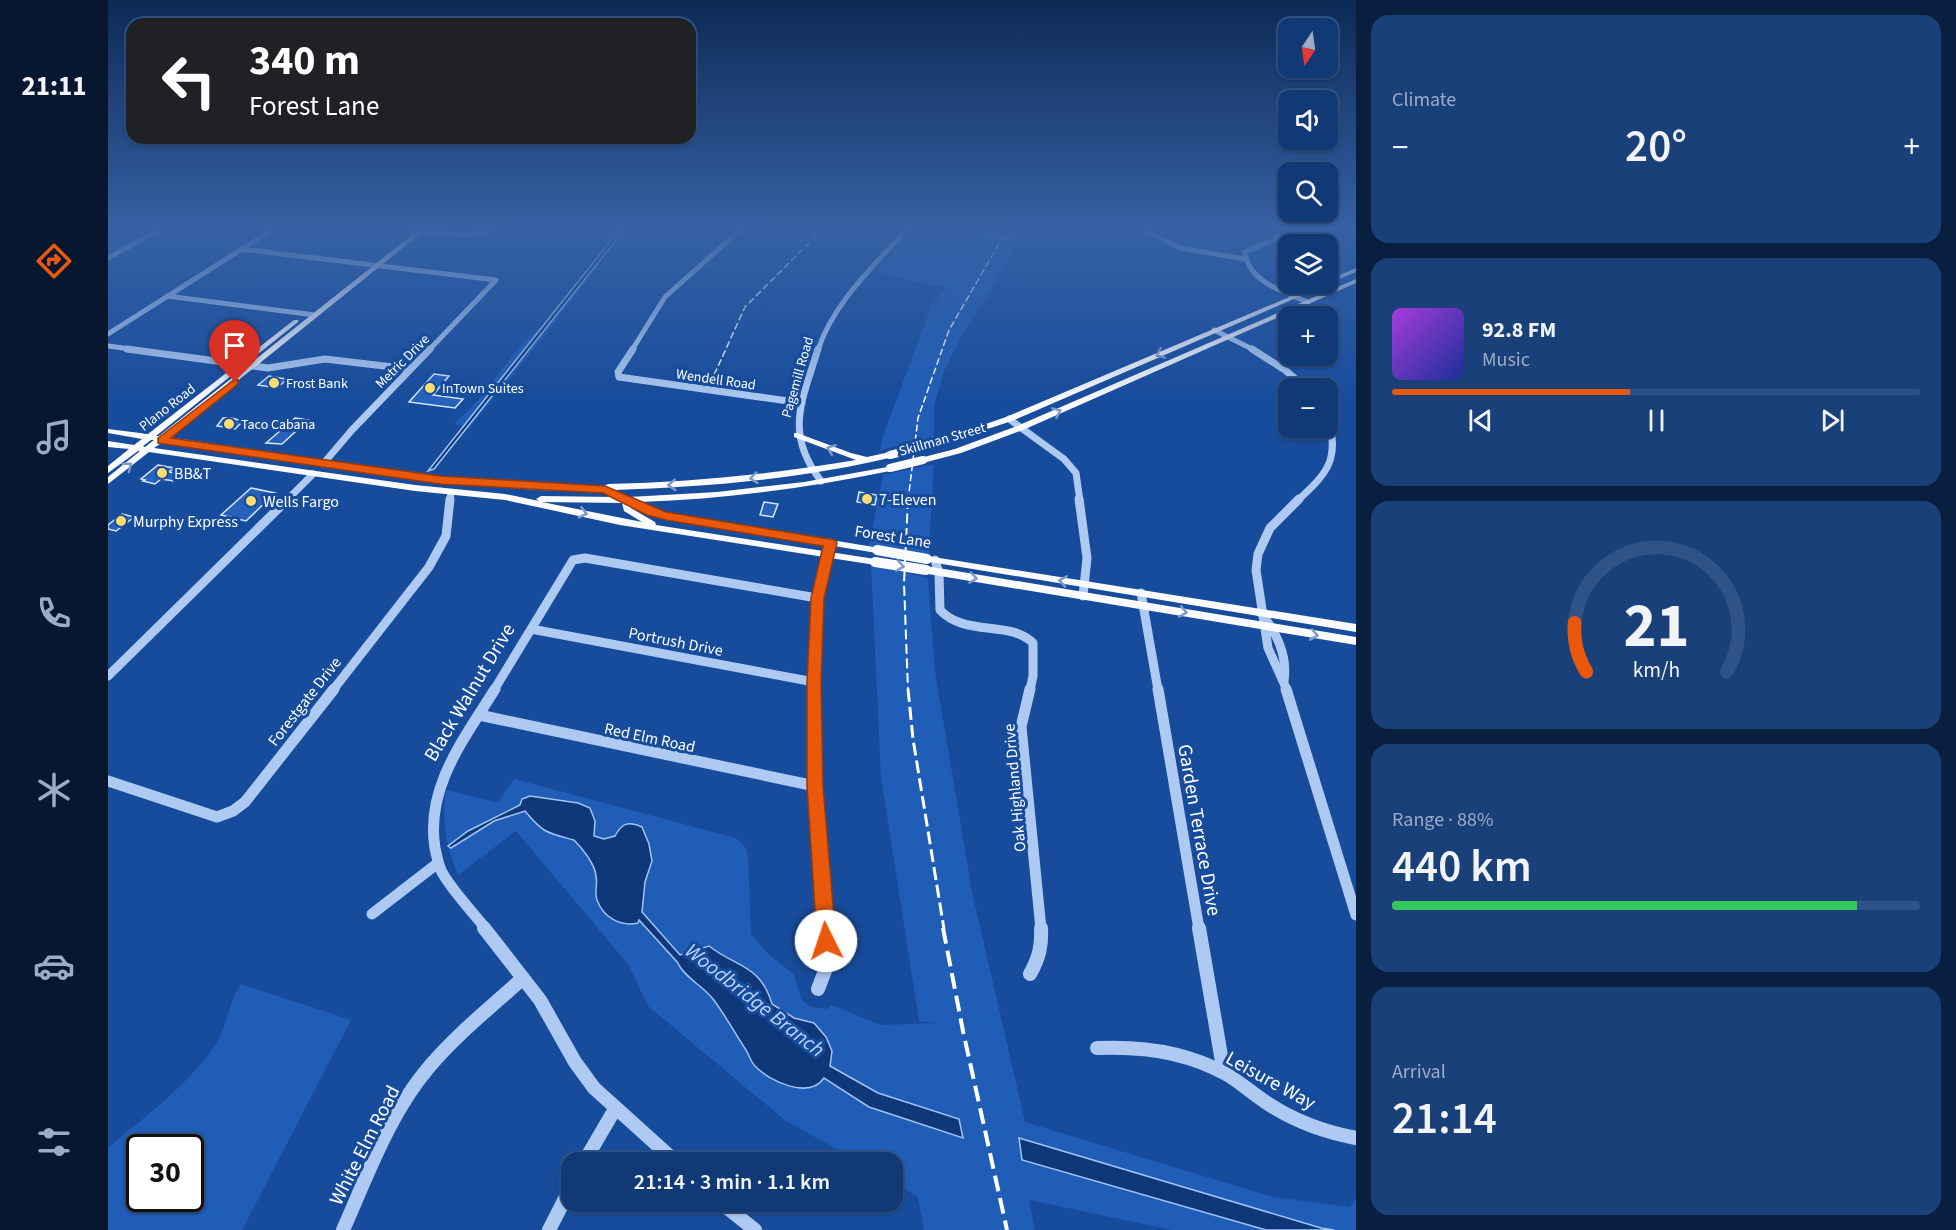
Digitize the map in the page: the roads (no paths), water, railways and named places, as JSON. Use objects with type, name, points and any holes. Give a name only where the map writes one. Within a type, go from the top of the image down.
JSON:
[{"type":"main road","name":"Plano Road","points":[[108,470],[342,287]]},
{"type":"main road","name":"Plano Road","points":[[108,481],[254,367],[347,287]]},
{"type":"main road","name":"Skillman Street","points":[[505,496],[672,498],[760,490],[821,481],[923,460],[958,451],[1020,428],[1341,287]]},
{"type":"main road","name":"Skillman Street","points":[[592,488],[649,486],[812,471],[926,446],[1009,419],[1299,294]]},
{"type":"main road","points":[[1119,373],[1132,380]]},
{"type":"main road","name":"Forest Lane","points":[[108,431],[456,482],[605,489],[652,512],[666,516],[740,529],[875,562],[1356,641]]},
{"type":"main road","points":[[797,435],[867,460]]},
{"type":"main road","points":[[947,440],[958,451]]},
{"type":"main road","name":"Forest Lane","points":[[108,444],[452,493],[505,496],[620,522],[695,533],[828,549],[877,550],[1356,628]]},
{"type":"main road","points":[[313,474],[323,464]]},
{"type":"main road","points":[[452,493],[456,482]]},
{"type":"main road","points":[[649,486],[626,499],[627,509],[658,527]]},
{"type":"main road","points":[[666,516],[662,507],[672,498]]},
{"type":"main road","points":[[695,533],[709,530],[732,534],[740,529]]},
{"type":"street","points":[[108,334],[181,287]]},
{"type":"street","name":"Metric Drive","points":[[323,464],[352,430],[489,287]]},
{"type":"street","name":"Wendell Road","points":[[676,287],[665,297],[618,372],[619,377],[802,403]]},
{"type":"street","name":"Pagemill Road","points":[[821,481],[812,471],[797,435],[802,403],[819,345],[827,327],[859,287]]},
{"type":"street","points":[[1277,287],[1308,302]]},
{"type":"street","points":[[167,296],[315,315]]},
{"type":"street","points":[[1214,330],[1273,361],[1294,378]]},
{"type":"street","points":[[108,346],[254,367],[284,367],[325,359],[411,369]]},
{"type":"street","points":[[1009,419],[1064,459],[1076,473],[1087,558],[1083,596]]},
{"type":"street","points":[[1335,438],[1335,461],[1331,472],[1322,483],[1274,524],[1261,545],[1255,574],[1261,613],[1268,627],[1273,664],[1284,681],[1356,915]]},
{"type":"street","points":[[108,676],[313,474]]},
{"type":"street","name":"Forestgate Drive","points":[[108,781],[217,817],[233,811],[245,802],[429,567],[446,536],[452,493]]},
{"type":"street","points":[[818,989],[828,963],[815,786],[814,682],[817,598],[828,549]]},
{"type":"street","name":"Black Walnut Drive","points":[[664,1152],[594,1088],[575,1062],[550,1015],[453,887],[438,863],[433,834],[435,803],[451,761],[570,564],[579,557],[817,598]]},
{"type":"street","name":"Oak Highland Drive","points":[[931,559],[939,573],[940,610],[943,615],[959,623],[1018,633],[1033,643],[1034,668],[1020,727],[1042,942],[1039,960],[1030,974]]},
{"type":"street","name":"Garden Terrace Drive","points":[[1141,593],[1224,1073]]},
{"type":"street","name":"Portrush Drive","points":[[531,629],[814,682]]},
{"type":"street","name":"Red Elm Road","points":[[478,715],[815,786]]},
{"type":"street","points":[[372,915],[438,863]]},
{"type":"street","name":"White Elm Road","points":[[343,1230],[386,1138],[408,1097],[429,1067],[523,978]]},
{"type":"street","name":"Leisure Way","points":[[1097,1048],[1126,1046],[1161,1052],[1224,1073],[1277,1110],[1335,1134],[1356,1138]]},
{"type":"street","points":[[590,1152],[615,1109]]},
{"type":"street","points":[[549,1230],[561,1207]]},
{"type":"street","points":[[732,1212],[755,1230]]},
{"type":"water","points":[[574,287],[578,287],[434,469],[428,471]]},
{"type":"water","name":"Woodbridge Branch","points":[[530,796],[578,803],[590,808],[595,821],[594,836],[604,839],[615,836],[626,824],[642,827],[649,844],[652,861],[645,882],[642,912],[680,955],[709,946],[746,968],[761,981],[772,1004],[794,1018],[814,1023],[826,1037],[832,1051],[830,1066],[878,1093],[959,1119],[963,1138],[869,1107],[824,1078],[809,1088],[799,1088],[779,1082],[761,1072],[752,1063],[713,999],[684,972],[639,920],[638,923],[631,924],[619,922],[603,911],[596,897],[595,871],[588,856],[577,843],[546,831],[536,824],[525,811],[494,821],[451,848],[448,846],[468,831],[520,805],[522,799]]},
{"type":"water","points":[[1019,1138],[1334,1230],[1266,1230],[1022,1160]]},
{"type":"railway","points":[[710,384],[745,307],[765,287]]},
{"type":"railway","points":[[908,501],[918,418],[949,330],[974,287]]},
{"type":"railway","points":[[908,499],[904,583],[908,690]]},
{"type":"railway","points":[[908,689],[913,739],[944,929]]},
{"type":"railway","points":[[943,928],[1007,1230]]},
{"type":"place","name":"Frost Bank","points":[[274,383]]},
{"type":"place","name":"InTown Suites","points":[[430,388]]},
{"type":"place","name":"Taco Cabana","points":[[229,424]]},
{"type":"place","name":"BB&T","points":[[162,473]]},
{"type":"place","name":"7-Eleven","points":[[867,499]]},
{"type":"place","name":"Wells Fargo","points":[[251,501]]},
{"type":"place","name":"Murphy Express","points":[[121,521]]}]
